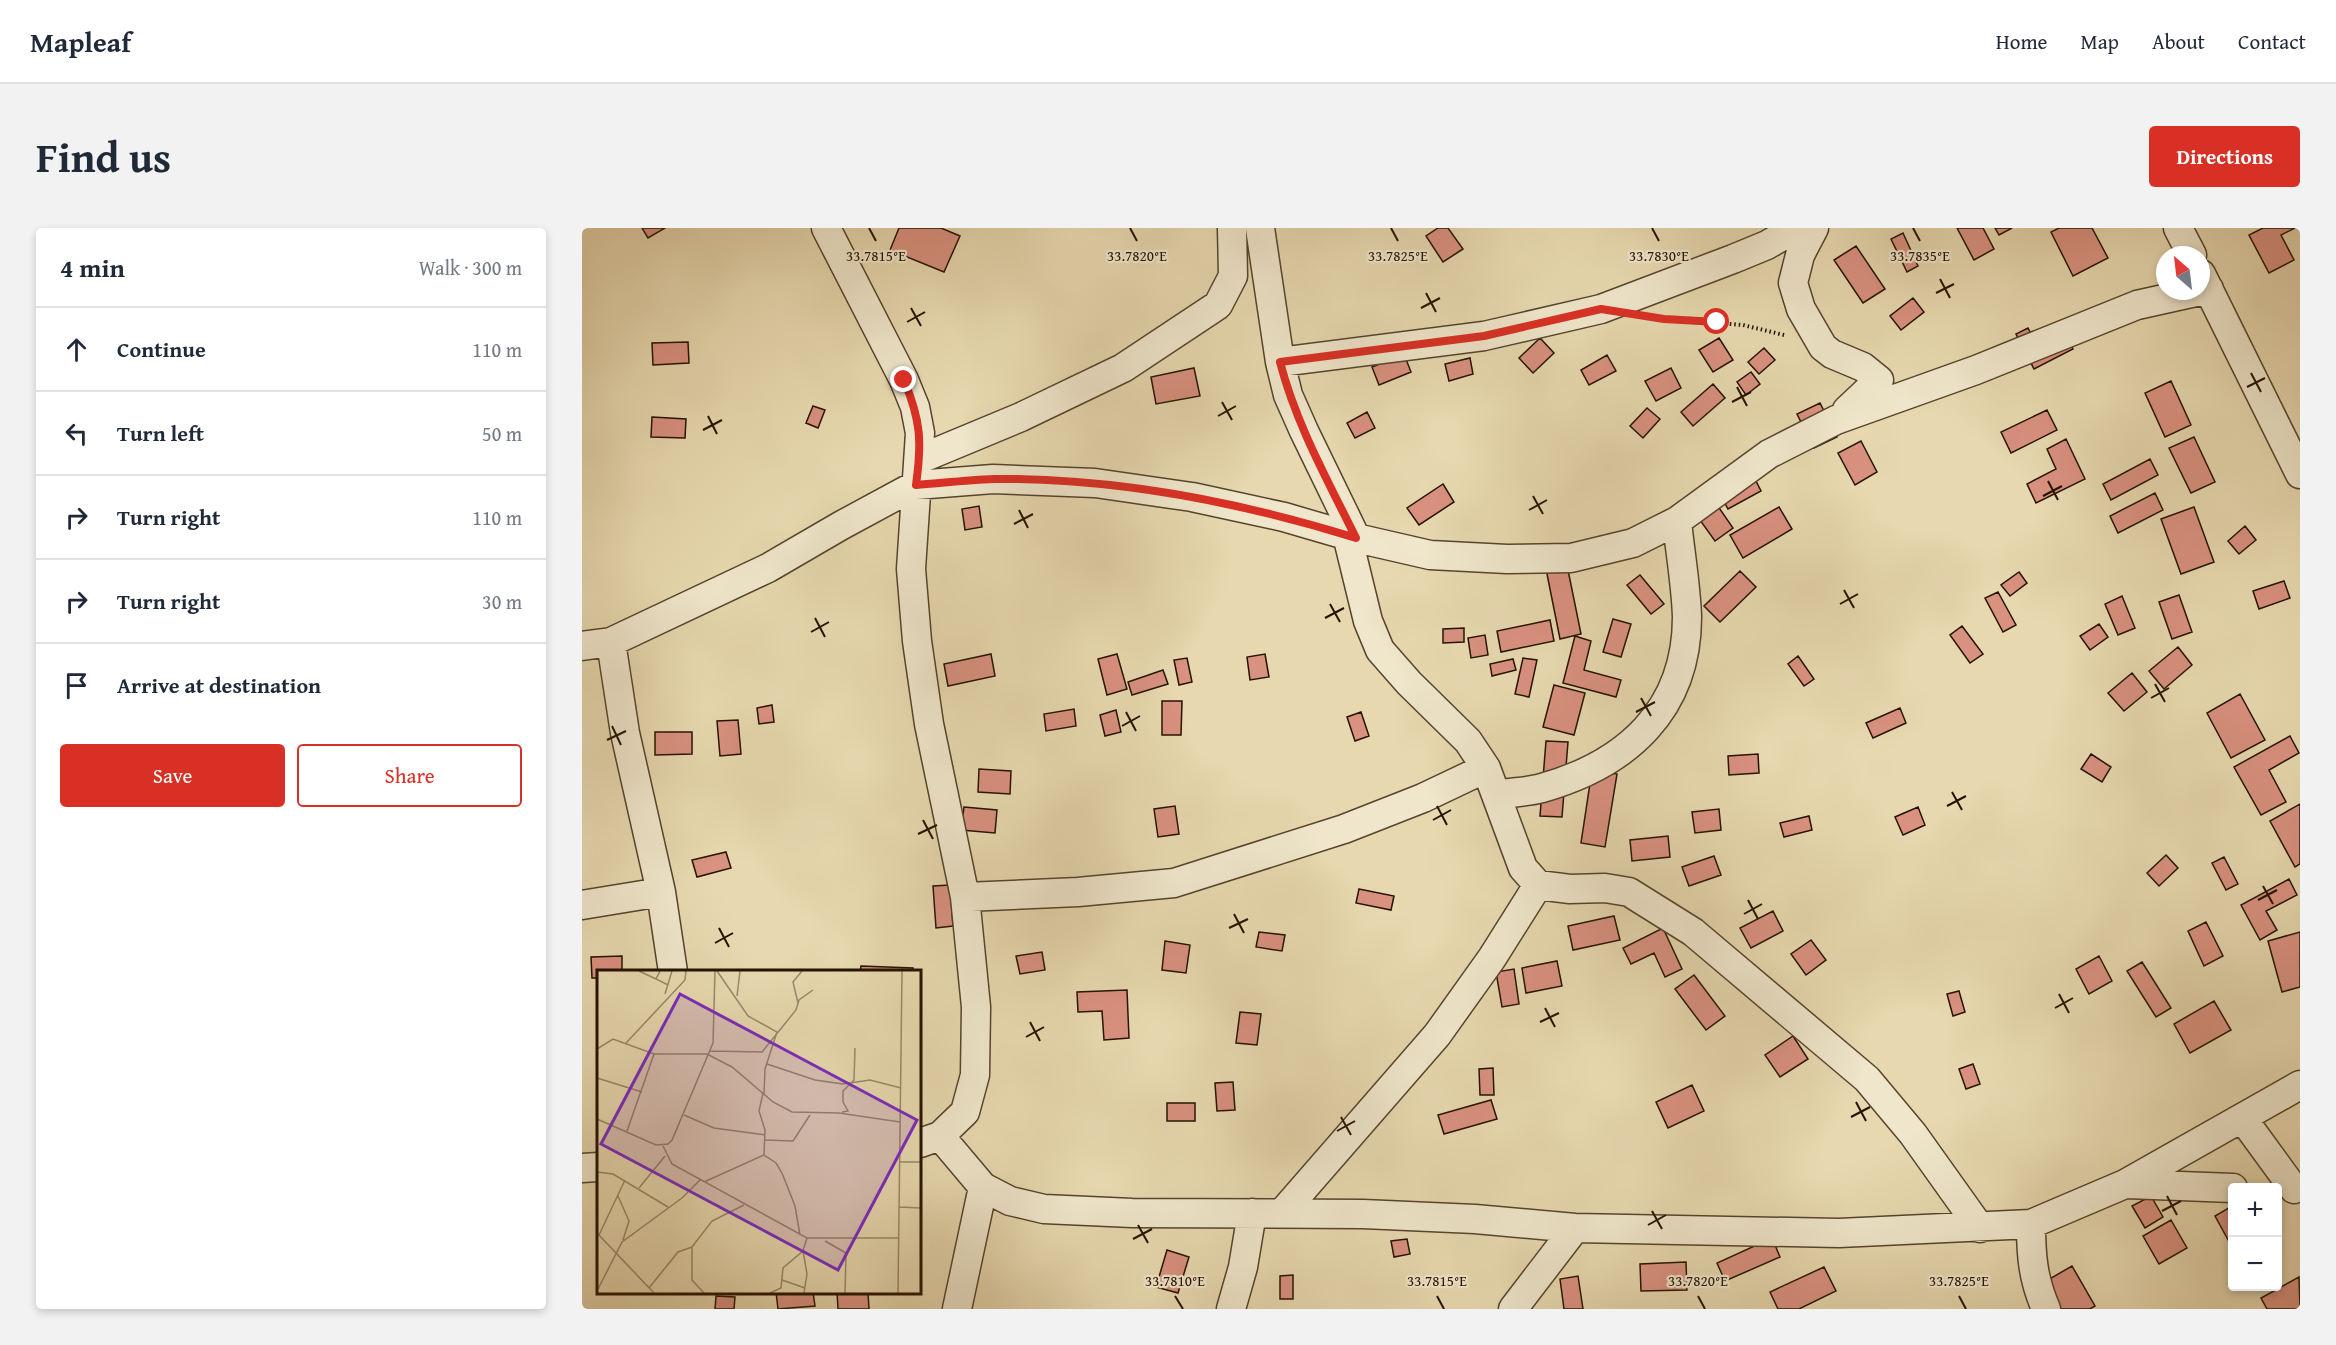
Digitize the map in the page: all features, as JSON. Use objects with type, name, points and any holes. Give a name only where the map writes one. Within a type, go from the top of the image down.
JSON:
[{"type":"street","points":[[826,228],[904,380],[915,407],[920,432],[911,569],[917,641],[929,724],[965,897],[976,1007],[975,1075],[965,1112],[930,1139],[983,1187],[1010,1201],[1044,1209],[1132,1213],[1362,1214],[1464,1218],[1575,1228],[1839,1233],[1980,1228],[2031,1224],[2125,1184],[2300,1085]]},
{"type":"street","points":[[582,646],[611,642],[768,568],[842,525],[918,472],[1021,417],[1123,368],[1218,305],[1233,276],[1232,228]]},
{"type":"street","points":[[1260,228],[1280,362],[1288,395],[1352,537],[1368,621],[1380,650],[1409,683],[1468,741],[1486,768],[1523,868],[1538,885],[1570,889],[1605,888],[1629,892],[1693,932],[1867,1079],[1913,1134],[1980,1228]]},
{"type":"street","points":[[1280,362],[1484,336],[1601,309],[1767,245],[1796,228]]},
{"type":"street","points":[[1814,228],[1800,255],[1793,283],[1801,309],[1823,347],[1832,354],[1863,367],[1879,380],[1836,420]]},
{"type":"street","points":[[2178,228],[2187,246]]},
{"type":"street","points":[[2210,291],[2300,474]]},
{"type":"street","points":[[918,472],[993,479],[1095,483],[1192,497],[1284,517],[1352,537],[1430,555],[1507,559],[1571,558],[1633,543],[1677,521],[1769,454],[1836,420],[1976,369],[2156,298]]},
{"type":"street","points":[[1497,795],[1540,788],[1582,774],[1624,751],[1659,716],[1680,672],[1687,617],[1677,521]]},
{"type":"street","points":[[611,642],[625,734],[661,892],[673,970]]},
{"type":"street","points":[[965,897],[1078,892],[1174,883],[1344,829],[1423,798],[1486,768]]},
{"type":"street","points":[[1282,1213],[1437,1035],[1492,958],[1538,885]]},
{"type":"street","points":[[582,905],[661,892]]},
{"type":"street","points":[[2243,1119],[2290,1194]]},
{"type":"street","points":[[582,1168],[597,1167]]},
{"type":"street","points":[[2125,1184],[2228,1188]]},
{"type":"street","points":[[957,1309],[983,1187]]},
{"type":"street","points":[[1231,1309],[1243,1267],[1252,1213]]},
{"type":"street","points":[[2031,1224],[2031,1257],[2036,1287],[2046,1309]]},
{"type":"street","points":[[1513,1309],[1575,1228]]},
{"type":"path","points":[[1656,318],[1743,325],[1823,347]]},
{"type":"building","points":[[642,228],[665,228],[648,238]]},
{"type":"building","points":[[899,228],[941,228],[960,236],[944,272],[890,250]]},
{"type":"building","points":[[1438,228],[1448,228],[1463,249],[1443,262],[1426,236]]},
{"type":"building","points":[[1957,228],[1983,228],[1994,249],[1974,260]]},
{"type":"building","points":[[1995,228],[2012,228],[1999,235]]},
{"type":"building","points":[[2059,228],[2092,228],[2108,258],[2073,276],[2051,232]]},
{"type":"building","points":[[2263,228],[2295,228],[2281,235],[2294,260],[2269,273],[2249,235]]},
{"type":"building","points":[[1903,233],[1918,266],[1907,272],[1891,239]]},
{"type":"building","points":[[1856,246],[1885,289],[1863,303],[1834,260]]},
{"type":"building","points":[[1913,298],[1924,312],[1901,330],[1890,316]]},
{"type":"building","points":[[2028,328],[2040,351],[2066,337],[2073,349],[2034,369],[2016,334]]},
{"type":"building","points":[[1540,338],[1554,353],[1533,373],[1519,358]]},
{"type":"building","points":[[1719,338],[1733,360],[1713,372],[1699,350]]},
{"type":"building","points":[[688,342],[689,363],[653,365],[652,343]]},
{"type":"building","points":[[1764,348],[1775,360],[1759,374],[1748,362]]},
{"type":"building","points":[[1404,354],[1411,372],[1379,385],[1372,367]]},
{"type":"building","points":[[1607,355],[1616,371],[1589,385],[1581,370]]},
{"type":"building","points":[[1470,358],[1473,374],[1449,381],[1445,364]]},
{"type":"building","points":[[1194,368],[1200,396],[1156,404],[1151,377]]},
{"type":"building","points":[[1671,368],[1681,388],[1656,401],[1645,381]]},
{"type":"building","points":[[1751,372],[1760,384],[1746,395],[1737,382]]},
{"type":"building","points":[[2171,381],[2191,425],[2165,437],[2145,393]]},
{"type":"building","points":[[1713,384],[1725,398],[1693,426],[1681,412]]},
{"type":"building","points":[[1820,403],[1837,437],[1814,448],[1797,414]]},
{"type":"building","points":[[813,406],[825,410],[818,428],[806,423]]},
{"type":"building","points":[[1647,408],[1660,419],[1643,438],[1630,426]]},
{"type":"building","points":[[2047,410],[2057,430],[2011,453],[2001,432]]},
{"type":"building","points":[[1367,412],[1375,428],[1355,438],[1347,423]]},
{"type":"building","points":[[652,417],[686,419],[685,438],[651,437]]},
{"type":"building","points":[[2194,437],[2215,482],[2191,493],[2169,448]]},
{"type":"building","points":[[2066,439],[2085,479],[2036,503],[2027,484],[2056,469],[2047,449]]},
{"type":"building","points":[[1861,441],[1877,472],[1855,485],[1838,453]]},
{"type":"building","points":[[2150,459],[2158,475],[2111,500],[2103,484]]},
{"type":"building","points":[[1752,473],[1761,491],[1728,509],[1719,492]]},
{"type":"building","points":[[1443,484],[1454,502],[1419,525],[1407,508]]},
{"type":"building","points":[[2155,493],[2163,510],[2118,533],[2110,516]]},
{"type":"building","points":[[1715,502],[1733,528],[1715,541],[1697,516]]},
{"type":"building","points":[[979,506],[982,527],[965,530],[962,509]]},
{"type":"building","points":[[1779,507],[1792,529],[1743,558],[1730,535]]},
{"type":"building","points":[[2194,507],[2214,562],[2181,574],[2161,519]]},
{"type":"building","points":[[2245,526],[2256,540],[2239,554],[2228,541]]},
{"type":"building","points":[[1567,565],[1581,634],[1560,639],[1546,569]]},
{"type":"building","points":[[1740,571],[1756,587],[1720,622],[1704,606]]},
{"type":"building","points":[[2019,572],[2027,583],[2010,596],[2001,585]]},
{"type":"building","points":[[1640,575],[1664,604],[1651,614],[1627,585]]},
{"type":"building","points":[[2284,581],[2290,598],[2259,609],[2253,591]]},
{"type":"building","points":[[1998,592],[2016,625],[2003,632],[1985,598]]},
{"type":"building","points":[[2179,595],[2192,632],[2172,639],[2159,602]]},
{"type":"building","points":[[2122,596],[2135,628],[2118,635],[2105,604]]},
{"type":"building","points":[[1613,619],[1631,624],[1621,657],[1603,652]]},
{"type":"building","points":[[1550,620],[1554,641],[1501,652],[1497,631]]},
{"type":"building","points":[[2099,624],[2108,637],[2090,650],[2080,636]]},
{"type":"building","points":[[1962,626],[1983,654],[1970,663],[1950,635]]},
{"type":"building","points":[[1464,628],[1464,642],[1443,643],[1443,629]]},
{"type":"building","points":[[1485,635],[1488,655],[1471,658],[1468,638]]},
{"type":"building","points":[[1575,636],[1591,641],[1584,670],[1621,680],[1616,697],[1563,683]]},
{"type":"building","points":[[2178,647],[2192,665],[2164,689],[2149,671]]},
{"type":"building","points":[[991,654],[995,676],[948,686],[944,664]]},
{"type":"building","points":[[1117,654],[1127,689],[1107,695],[1098,659]]},
{"type":"building","points":[[1265,654],[1269,677],[1250,680],[1247,657]]},
{"type":"building","points":[[1798,656],[1814,679],[1804,686],[1788,664]]},
{"type":"building","points":[[1187,658],[1192,682],[1179,685],[1174,660]]},
{"type":"building","points":[[1523,658],[1537,660],[1529,697],[1515,694]]},
{"type":"building","points":[[1513,659],[1516,670],[1492,676],[1490,664]]},
{"type":"building","points":[[1163,670],[1168,684],[1132,695],[1128,682]]},
{"type":"building","points":[[2132,673],[2147,692],[2124,711],[2108,693]]},
{"type":"building","points":[[1554,685],[1585,693],[1574,735],[1543,727]]},
{"type":"building","points":[[2240,694],[2265,740],[2231,758],[2207,713]]},
{"type":"building","points":[[1162,701],[1182,701],[1181,735],[1162,735]]},
{"type":"building","points":[[772,705],[774,722],[759,724],[757,708]]},
{"type":"building","points":[[1900,708],[1906,723],[1873,738],[1866,723]]},
{"type":"building","points":[[1074,709],[1076,726],[1046,731],[1044,714]]},
{"type":"building","points":[[1116,710],[1121,732],[1105,736],[1100,715]]},
{"type":"building","points":[[1361,712],[1369,736],[1355,741],[1347,717]]},
{"type":"building","points":[[738,720],[741,754],[720,756],[717,721]]},
{"type":"building","points":[[655,732],[692,732],[692,754],[655,755]]},
{"type":"building","points":[[2290,736],[2299,753],[2269,770],[2286,802],[2261,815],[2234,767]]},
{"type":"building","points":[[1546,741],[1568,742],[1562,817],[1540,816]]},
{"type":"building","points":[[1758,754],[1759,773],[1729,775],[1728,756]]},
{"type":"building","points":[[2091,754],[2111,767],[2102,782],[2081,769]]},
{"type":"building","points":[[979,769],[1011,771],[1010,794],[978,792]]},
{"type":"building","points":[[1592,770],[1617,774],[1605,847],[1581,843]]},
{"type":"building","points":[[2300,804],[2300,864],[2295,867],[2270,821]]},
{"type":"building","points":[[1175,806],[1179,834],[1158,837],[1154,809]]},
{"type":"building","points":[[964,807],[997,810],[995,833],[961,830]]},
{"type":"building","points":[[1918,807],[1925,825],[1903,835],[1895,817]]},
{"type":"building","points":[[1719,809],[1721,830],[1695,833],[1692,812]]},
{"type":"building","points":[[1809,816],[1812,830],[1784,837],[1780,823]]},
{"type":"building","points":[[1668,836],[1670,857],[1632,861],[1630,840]]},
{"type":"building","points":[[726,852],[731,868],[697,877],[692,860]]},
{"type":"building","points":[[2166,855],[2178,868],[2159,886],[2147,873]]},
{"type":"building","points":[[1714,856],[1721,875],[1689,886],[1682,867]]},
{"type":"building","points":[[2224,857],[2238,884],[2226,890],[2212,863]]},
{"type":"building","points":[[2289,879],[2297,895],[2266,911],[2277,930],[2260,940],[2241,905]]},
{"type":"building","points":[[950,885],[953,926],[936,928],[933,886]]},
{"type":"building","points":[[1359,889],[1394,896],[1391,910],[1356,903]]},
{"type":"building","points":[[1773,911],[1783,931],[1751,948],[1740,928]]},
{"type":"building","points":[[1614,916],[1620,940],[1573,950],[1568,926]]},
{"type":"building","points":[[2206,922],[2223,956],[2204,966],[2188,931]]},
{"type":"building","points":[[1663,928],[1682,969],[1665,977],[1654,953],[1631,964],[1623,948]]},
{"type":"building","points":[[1259,932],[1285,935],[1282,951],[1256,947]]},
{"type":"building","points":[[2300,932],[2300,987],[2282,992],[2268,941]]},
{"type":"building","points":[[1811,940],[1826,960],[1806,975],[1791,954]]},
{"type":"building","points":[[1165,941],[1190,945],[1186,973],[1162,970]]},
{"type":"building","points":[[1042,952],[1045,970],[1020,974],[1016,956]]},
{"type":"building","points":[[622,956],[622,970],[597,970],[597,978],[592,978],[591,957]]},
{"type":"building","points":[[2099,956],[2112,981],[2089,994],[2076,969]]},
{"type":"building","points":[[1557,961],[1562,986],[1526,993],[1522,968]]},
{"type":"building","points":[[2142,962],[2171,1008],[2156,1017],[2127,971]]},
{"type":"building","points":[[861,966],[913,968],[913,970],[860,970]]},
{"type":"building","points":[[1514,969],[1519,1004],[1502,1007],[1496,972]]},
{"type":"building","points":[[1694,975],[1725,1016],[1706,1030],[1675,989]]},
{"type":"building","points":[[1127,990],[1129,1038],[1104,1040],[1102,1011],[1078,1012],[1077,992]]},
{"type":"building","points":[[1959,991],[1965,1012],[1953,1016],[1947,994]]},
{"type":"building","points":[[2214,1001],[2231,1030],[2190,1053],[2174,1024]]},
{"type":"building","points":[[1240,1012],[1261,1014],[1257,1045],[1236,1043]]},
{"type":"building","points":[[1793,1036],[1808,1059],[1780,1077],[1765,1055]]},
{"type":"building","points":[[1973,1064],[1980,1084],[1966,1089],[1959,1069]]},
{"type":"building","points":[[1493,1068],[1494,1095],[1480,1095],[1479,1069]]},
{"type":"building","points":[[1233,1082],[1235,1110],[1217,1111],[1215,1083]]},
{"type":"building","points":[[1692,1085],[1704,1111],[1668,1128],[1656,1102]]},
{"type":"building","points":[[1491,1100],[1497,1119],[1444,1134],[1438,1115]]},
{"type":"building","points":[[1167,1103],[1195,1103],[1195,1121],[1167,1121]]},
{"type":"building","points":[[2151,1196],[2163,1217],[2145,1228],[2132,1206]]},
{"type":"building","points":[[2228,1208],[2228,1240],[2215,1216]]},
{"type":"building","points":[[2171,1220],[2187,1248],[2159,1264],[2143,1236]]},
{"type":"building","points":[[1772,1238],[1780,1257],[1725,1281],[1717,1263]]},
{"type":"building","points":[[1407,1239],[1410,1254],[1394,1257],[1391,1241]]},
{"type":"building","points":[[1167,1250],[1189,1257],[1178,1293],[1156,1287]]},
{"type":"building","points":[[1686,1262],[1687,1290],[1641,1291],[1640,1264]]},
{"type":"building","points":[[2072,1266],[2095,1306],[2090,1309],[2055,1309],[2041,1284]]},
{"type":"building","points":[[1824,1267],[1836,1291],[1799,1309],[1778,1309],[1770,1292]]},
{"type":"building","points":[[1293,1275],[1293,1299],[1280,1299],[1280,1276]]},
{"type":"building","points":[[1578,1276],[1583,1309],[1564,1309],[1560,1279]]},
{"type":"building","points":[[2299,1277],[2300,1309],[2267,1309],[2261,1298],[2274,1291],[2282,1291],[2282,1286]]},
{"type":"building","points":[[776,1294],[813,1294],[815,1306],[778,1309]]},
{"type":"building","points":[[837,1294],[868,1294],[869,1309],[838,1309]]},
{"type":"building","points":[[716,1296],[735,1297],[734,1309],[715,1309]]},
{"type":"route","points":[[904,380],[915,407],[920,432],[920,459],[916,485],[993,479],[1095,483],[1192,497],[1284,517],[1356,538],[1288,395],[1280,362],[1484,336],[1601,309],[1689,322],[1717,322]]}]
